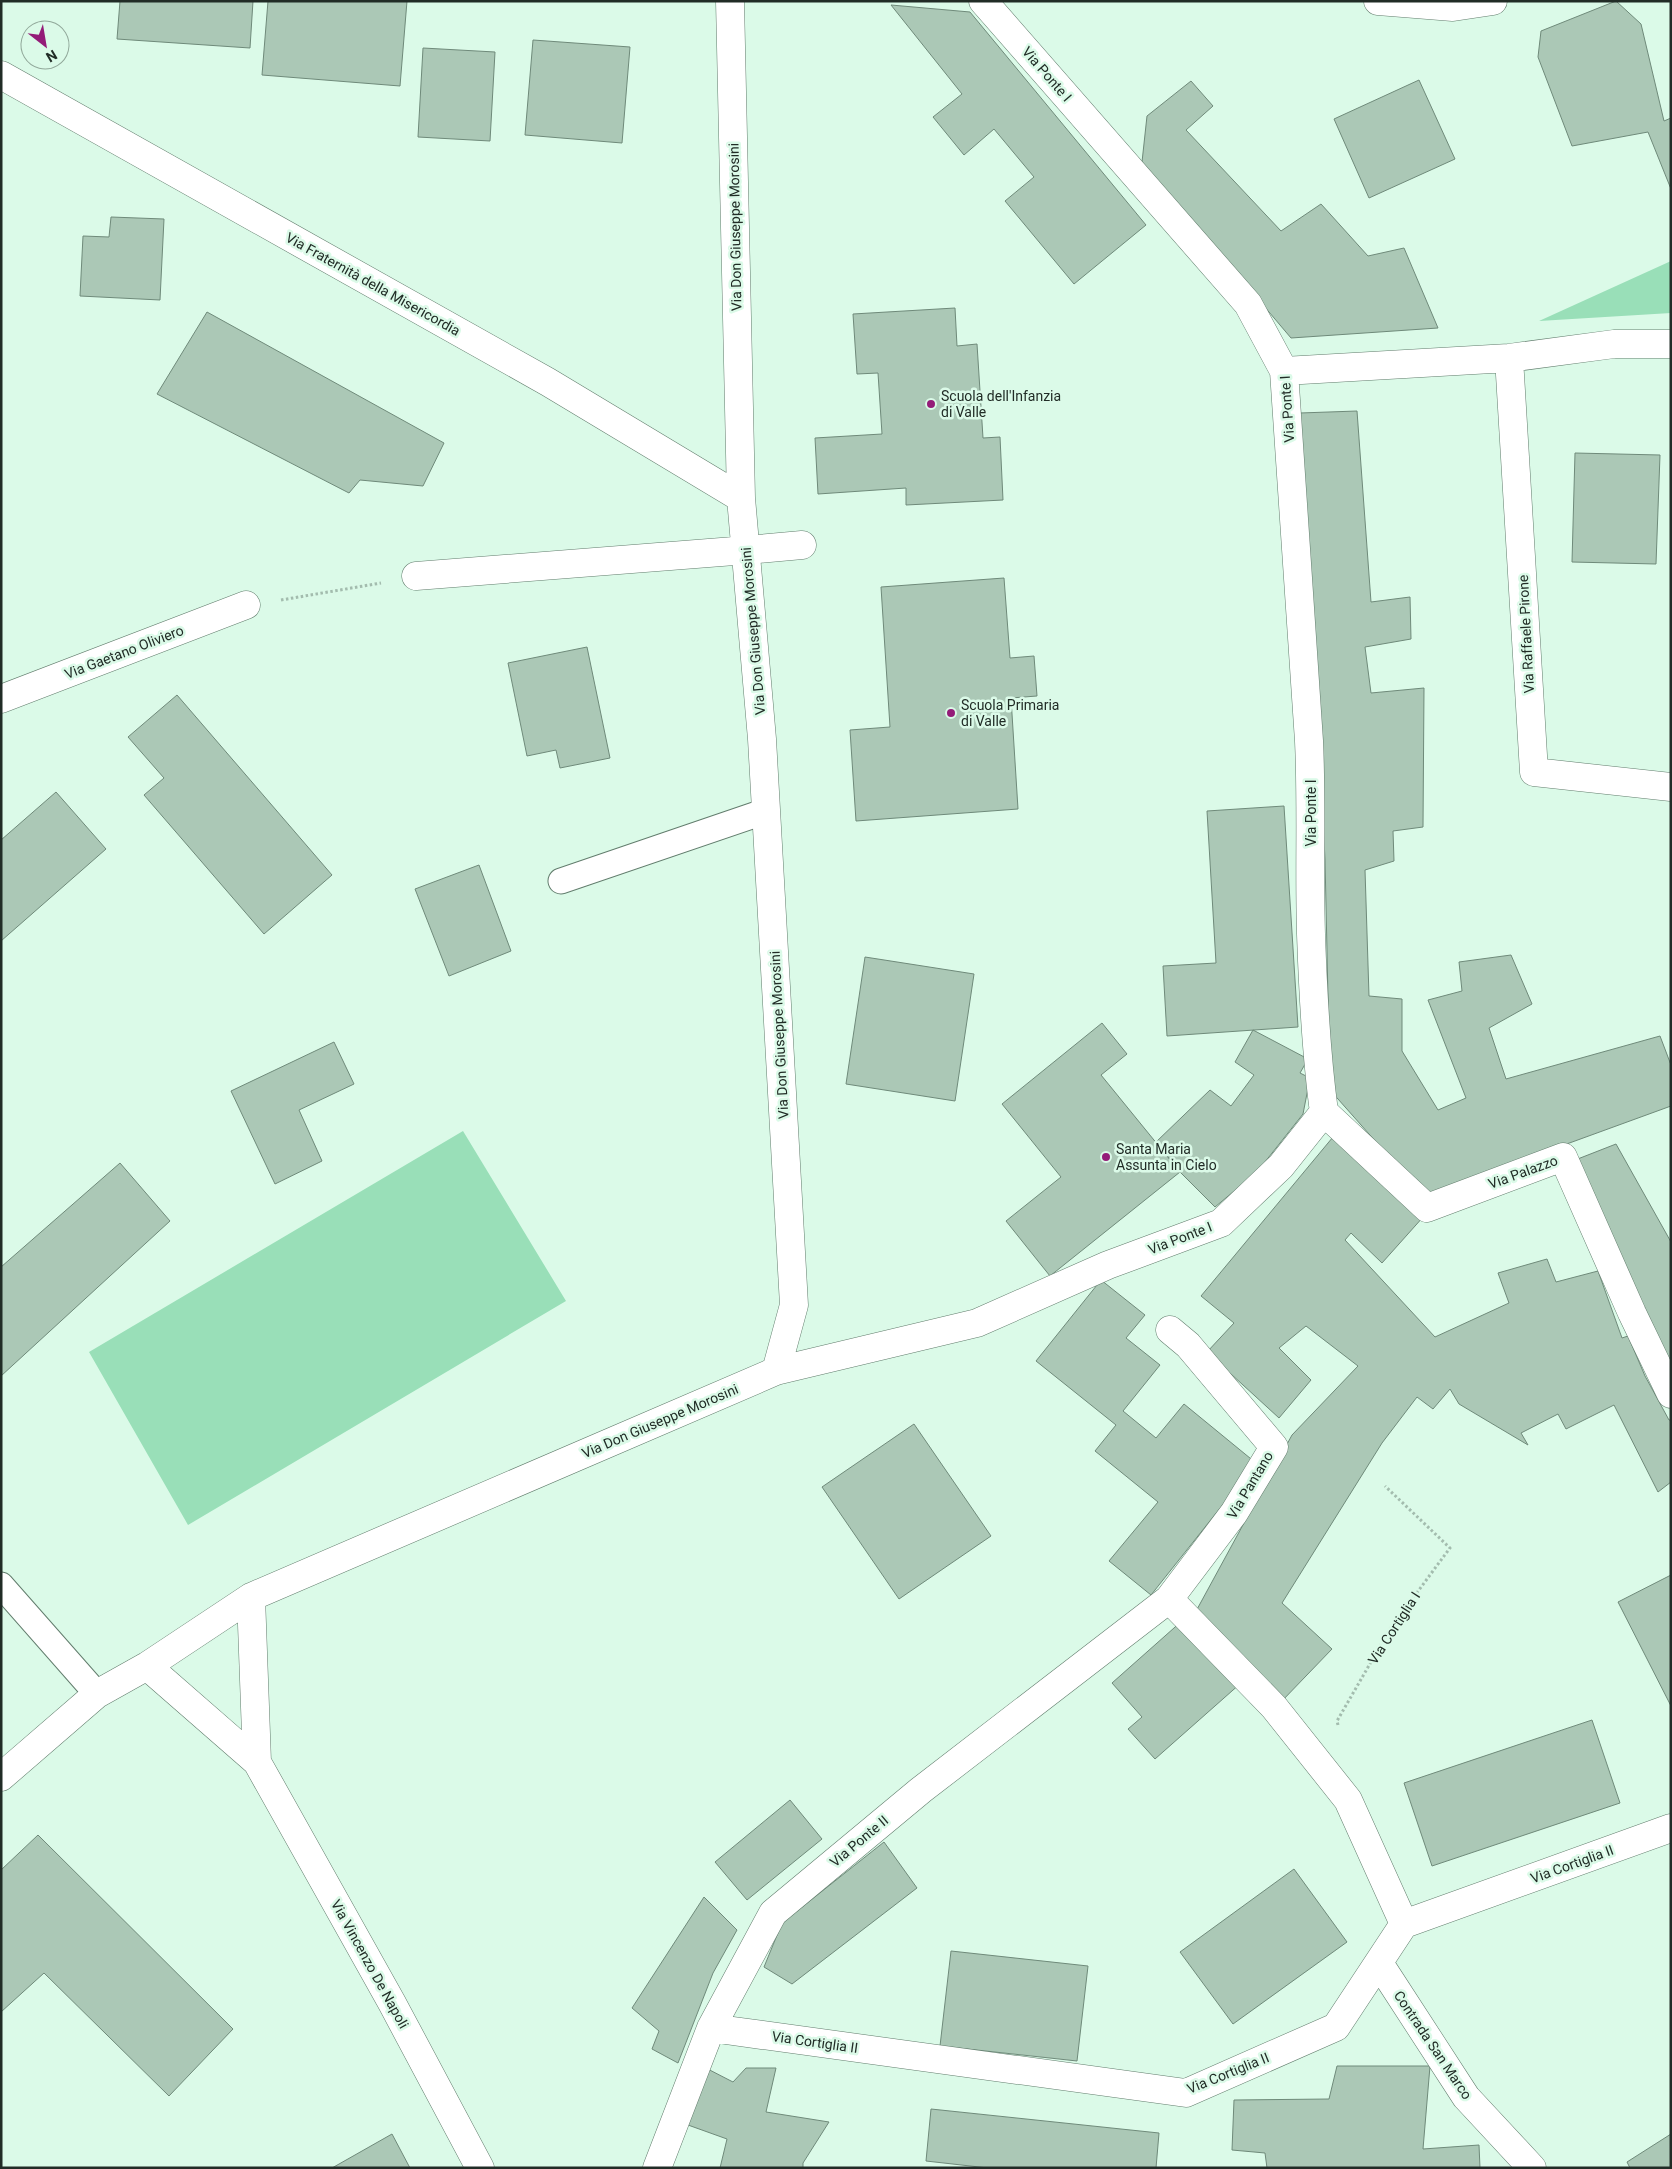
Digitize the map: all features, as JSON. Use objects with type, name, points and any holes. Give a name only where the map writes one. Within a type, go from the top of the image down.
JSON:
[{"type":"street","name":"Via Don Giuseppe Morosini","points":[[1,1776],[97,1694],[147,1666],[251,1597],[776,1371],[794,1305],[766,811],[747,550],[741,498],[730,1]]},
{"type":"street","name":"Via Ponte I","points":[[776,1371],[976,1323],[1108,1265],[1221,1223],[1281,1166],[1295,1146],[1324,1112],[1319,1070],[1311,933],[1311,787],[1305,748],[1278,371],[1248,304],[983,1]]},
{"type":"street","points":[[1378,1],[1453,7],[1493,1]]},
{"type":"street","name":"Via Fraternità della Misericordia","points":[[1,75],[548,382],[741,498]]},
{"type":"street","points":[[1278,371],[1509,358],[1614,344],[1671,344]]},
{"type":"street","name":"Via Raffaele Pirone","points":[[1509,358],[1534,772],[1671,787]]},
{"type":"street","points":[[416,576],[802,545]]},
{"type":"street","name":"Via Gaetano Oliviero","points":[[1,699],[246,605]]},
{"type":"street","name":"Via Palazzo","points":[[1324,1112],[1427,1208],[1563,1156],[1632,1313],[1671,1394]]},
{"type":"street","name":"Via Pantano","points":[[1168,1599],[1234,1513],[1274,1447],[1188,1345],[1170,1330]]},
{"type":"street","name":"Via Vincenzo De Napoli","points":[[251,1597],[257,1762]]},
{"type":"street","points":[[1168,1599],[1274,1706],[1348,1800],[1404,1924]]},
{"type":"street","name":"Via Ponte II","points":[[657,2168],[711,2028],[773,1913],[921,1790],[1168,1599]]},
{"type":"street","name":"Via Vincenzo De Napoli","points":[[147,1666],[257,1762],[392,2003],[480,2168]]},
{"type":"street","name":"Via Cortiglia II","points":[[711,2028],[1186,2093],[1336,2027],[1404,1924],[1671,1828]]},
{"type":"street","name":"Contrada San Marco","points":[[1379,1962],[1466,2097],[1532,2168]]},
{"type":"lane","points":[[560,882],[766,811]]},
{"type":"lane","points":[[1,1585],[97,1694]]},
{"type":"path","points":[[304,596],[416,576]]},
{"type":"path","name":"Via Cortiglia I","points":[[1338,1730],[1337,1721],[1390,1629],[1450,1548],[1385,1486]]},
{"type":"green space","points":[[1671,261],[1671,313],[1539,321]]},
{"type":"green space","points":[[463,1131],[566,1301],[188,1525],[89,1352]]},
{"type":"building","points":[[120,1],[253,1],[250,48],[117,39]]},
{"type":"building","points":[[268,1],[407,1],[400,86],[262,75]]},
{"type":"building","points":[[1616,1],[1641,24],[1664,121],[1671,118],[1671,189],[1648,132],[1572,146],[1538,57],[1541,31]]},
{"type":"building","points":[[891,5],[970,12],[1146,225],[1074,284],[1005,201],[1034,177],[994,129],[964,155],[933,117],[962,94]]},
{"type":"building","points":[[533,40],[630,47],[622,143],[525,135]]},
{"type":"building","points":[[423,48],[495,52],[490,141],[418,137]]},
{"type":"building","points":[[1419,80],[1455,159],[1369,198],[1334,119]]},
{"type":"building","points":[[1191,81],[1213,106],[1186,130],[1281,231],[1321,204],[1368,256],[1404,248],[1438,328],[1291,338],[1142,162],[1147,116]]},
{"type":"building","points":[[111,217],[164,219],[160,300],[80,296],[83,236],[109,237]]},
{"type":"building","name":"Scuola dell'Infanzia di Valle","points":[[955,308],[957,346],[977,344],[983,438],[1000,437],[1003,500],[906,505],[906,488],[818,494],[815,438],[882,434],[878,373],[857,374],[853,314]]},
{"type":"building","points":[[207,312],[444,443],[423,486],[360,480],[349,493],[157,394]]},
{"type":"building","points":[[1357,411],[1371,602],[1410,597],[1411,639],[1365,647],[1371,693],[1424,688],[1423,827],[1393,831],[1394,861],[1365,870],[1369,996],[1402,999],[1402,1051],[1438,1110],[1466,1098],[1428,1000],[1462,991],[1459,962],[1511,955],[1532,1004],[1489,1028],[1506,1079],[1660,1036],[1671,1065],[1671,1106],[1424,1196],[1330,1090],[1325,859],[1300,413]]},
{"type":"building","points":[[1575,453],[1660,455],[1656,564],[1572,562]]},
{"type":"building","name":"Scuola Primaria di Valle","points":[[1004,578],[1010,658],[1034,656],[1037,696],[1011,698],[1018,809],[856,821],[850,730],[890,727],[881,587]]},
{"type":"building","points":[[587,647],[610,758],[560,768],[556,750],[527,756],[508,663]]},
{"type":"building","points":[[177,695],[332,875],[264,934],[144,795],[164,778],[128,737]]},
{"type":"building","points":[[56,792],[106,849],[1,941],[1,840]]},
{"type":"building","points":[[1284,806],[1298,1027],[1167,1036],[1163,966],[1216,963],[1207,811]]},
{"type":"building","points":[[479,865],[511,951],[449,976],[415,889]]},
{"type":"building","points":[[865,957],[974,974],[955,1101],[846,1084]]},
{"type":"building","name":"Santa Maria Assunta in Cielo","points":[[1102,1023],[1127,1054],[1101,1075],[1180,1172],[1050,1276],[1006,1221],[1061,1177],[1002,1104]]},
{"type":"building","points":[[1253,1030],[1308,1059],[1300,1073],[1310,1078],[1303,1114],[1257,1172],[1215,1207],[1180,1172],[1156,1142],[1210,1090],[1231,1106],[1254,1075],[1235,1062]]},
{"type":"building","points":[[334,1042],[354,1084],[299,1110],[322,1161],[275,1184],[231,1091]]},
{"type":"building","points":[[1333,1137],[1424,1216],[1382,1263],[1351,1233],[1345,1240],[1435,1337],[1509,1303],[1498,1273],[1547,1259],[1556,1282],[1598,1271],[1622,1338],[1628,1336],[1645,1376],[1669,1420],[1671,1420],[1671,1482],[1658,1492],[1614,1405],[1566,1429],[1558,1414],[1521,1433],[1528,1445],[1459,1404],[1450,1389],[1433,1409],[1417,1397],[1382,1443],[1282,1603],[1332,1649],[1280,1703],[1195,1613],[1292,1435],[1358,1366],[1306,1326],[1279,1348],[1311,1380],[1279,1418],[1207,1352],[1234,1323],[1201,1296]]},
{"type":"building","points":[[1616,1144],[1671,1242],[1671,1369],[1570,1162]]},
{"type":"building","points":[[120,1163],[170,1221],[1,1376],[1,1267]]},
{"type":"building","points":[[1101,1280],[1145,1315],[1126,1338],[1160,1365],[1123,1411],[1156,1438],[1184,1404],[1256,1463],[1151,1595],[1109,1561],[1158,1502],[1095,1451],[1116,1425],[1036,1361]]},
{"type":"building","points":[[914,1424],[991,1536],[899,1599],[822,1487]]},
{"type":"building","points":[[1671,1575],[1671,1706],[1618,1602]]},
{"type":"building","points":[[1183,1620],[1241,1683],[1155,1759],[1128,1729],[1142,1717],[1112,1683]]},
{"type":"building","points":[[1592,1720],[1620,1803],[1432,1866],[1404,1783]]},
{"type":"building","points":[[790,1800],[822,1839],[747,1900],[715,1862]]},
{"type":"building","points":[[38,1835],[233,2029],[169,2096],[44,1973],[1,2012],[1,1870]]},
{"type":"building","points":[[884,1842],[917,1888],[792,1984],[764,1967],[782,1923]]},
{"type":"building","points":[[1294,1869],[1347,1942],[1233,2024],[1180,1952]]},
{"type":"building","points":[[704,1897],[737,1930],[713,1973],[678,2063],[652,2049],[659,2031],[632,2008]]},
{"type":"building","points":[[951,1951],[1088,1966],[1077,2061],[940,2046]]},
{"type":"building","points":[[698,2064],[733,2082],[746,2068],[776,2068],[766,2112],[829,2122],[803,2163],[803,2168],[720,2168],[727,2139],[688,2125]]},
{"type":"building","points":[[1337,2066],[1430,2066],[1423,2149],[1479,2145],[1480,2168],[1267,2168],[1265,2153],[1232,2150],[1234,2100],[1329,2099]]},
{"type":"building","points":[[931,2109],[1159,2133],[1156,2168],[988,2168],[926,2161]]},
{"type":"building","points":[[392,2134],[410,2168],[332,2168]]},
{"type":"building","points":[[1671,2134],[1671,2168],[1630,2168],[1627,2162]]},
{"type":"place","name":"Scuola dell'Infanzia di Valle","points":[[931,404]]},
{"type":"place","name":"Scuola Primaria di Valle","points":[[951,713]]},
{"type":"place","name":"Santa Maria Assunta in Cielo","points":[[1106,1157]]}]
